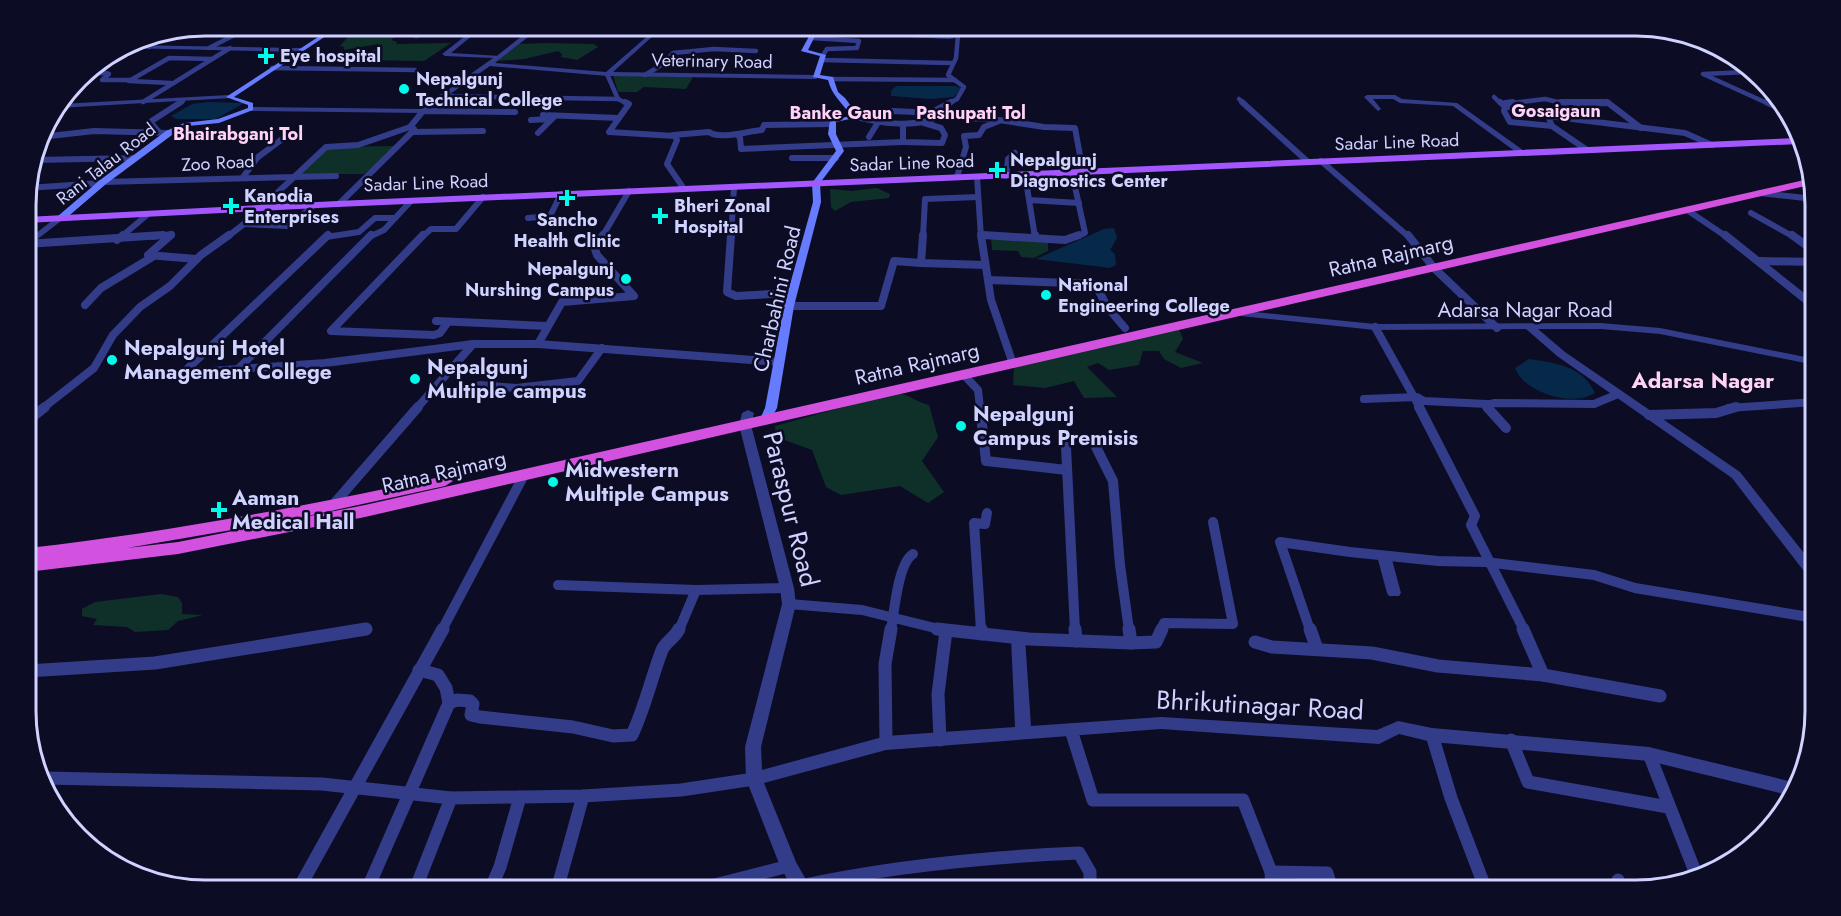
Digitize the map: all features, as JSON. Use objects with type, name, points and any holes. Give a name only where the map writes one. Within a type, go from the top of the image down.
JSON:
[{"type":"highway","name":"Ratna Rajmarg","points":[[768,415],[1011,360],[1234,314],[1433,264],[1803,177]]},
{"type":"highway","name":"Ratna Rajmarg","points":[[36,553],[188,532],[332,506],[768,415],[963,374],[1125,328],[1687,210],[1804,183]]},
{"type":"highway","name":"Ratna Rajmarg","points":[[36,565],[219,541],[524,475],[746,419]]},
{"type":"main road","points":[[229,97],[322,36]]},
{"type":"main road","points":[[812,38],[804,51],[823,58],[816,77],[831,79],[835,93],[843,99],[855,116],[833,120],[832,134],[840,145],[836,158],[816,183]]},
{"type":"main road","points":[[229,97],[245,100],[252,104],[251,109]]},
{"type":"main road","name":"Rani Talau Road","points":[[60,218],[102,183],[170,133],[186,124],[219,121],[251,109]]},
{"type":"main road","name":"Sadar Line Road","points":[[36,219],[483,197],[1792,141]]},
{"type":"main road","name":"Charbahini Road","points":[[768,415],[789,306],[817,202],[816,183]]},
{"type":"street","points":[[209,48],[232,36]]},
{"type":"street","points":[[466,36],[446,54],[500,57]]},
{"type":"street","points":[[339,204],[411,129],[423,111],[526,36]]},
{"type":"street","points":[[618,99],[607,74],[651,36]]},
{"type":"street","points":[[924,123],[944,104],[957,99],[964,87],[948,75],[951,63],[956,58],[958,36]]},
{"type":"street","points":[[812,38],[859,41],[857,48],[827,49],[823,58],[951,63]]},
{"type":"street","points":[[149,49],[158,43]]},
{"type":"street","points":[[142,48],[300,50]]},
{"type":"street","points":[[143,102],[230,48]]},
{"type":"street","points":[[645,75],[663,64],[674,53],[714,49],[756,51]]},
{"type":"street","points":[[130,80],[169,58],[212,59]]},
{"type":"street","name":"Veterinary Road","points":[[488,64],[607,74],[816,77]]},
{"type":"street","points":[[272,68],[415,70]]},
{"type":"street","points":[[1740,72],[1703,74],[1772,105]]},
{"type":"street","points":[[99,74],[109,74],[102,80],[171,84]]},
{"type":"street","points":[[831,79],[955,80]]},
{"type":"street","points":[[441,96],[618,99],[629,104],[609,132],[673,135],[709,132],[713,135],[737,135],[742,131],[762,130],[764,125],[833,124]]},
{"type":"street","points":[[69,105],[229,97]]},
{"type":"street","points":[[1378,109],[1367,97],[1395,97],[1400,101],[1455,104],[1523,153]]},
{"type":"street","points":[[1494,97],[1505,106],[1542,112],[1548,116],[1685,133],[1712,145]]},
{"type":"street","points":[[1239,99],[1308,162]]},
{"type":"street","points":[[1587,150],[1552,126],[1510,122],[1504,111],[1505,103],[1518,100],[1554,99],[1568,104],[1607,102],[1641,128]]},
{"type":"street","points":[[156,132],[159,129],[150,122],[154,117],[183,101]]},
{"type":"street","points":[[251,109],[515,112]]},
{"type":"street","points":[[855,116],[885,114],[893,111],[1044,127],[1075,128],[1079,203],[1085,233],[1065,240],[981,235]]},
{"type":"street","points":[[543,115],[554,117]]},
{"type":"street","points":[[737,135],[740,137],[741,149],[785,148],[799,144],[942,142],[945,135],[940,128],[924,123],[877,124],[855,116]]},
{"type":"street","points":[[1548,116],[1552,126]]},
{"type":"street","points":[[531,120],[554,117],[619,118]]},
{"type":"street","points":[[538,133],[554,117]]},
{"type":"street","points":[[957,177],[959,163],[966,147],[964,136],[979,135],[984,127],[999,121]]},
{"type":"street","points":[[869,137],[877,124]]},
{"type":"street","points":[[903,124],[903,142]]},
{"type":"street","points":[[36,414],[94,368],[112,335],[140,307],[170,286],[196,259],[244,224],[326,147],[358,145],[411,129],[483,131]]},
{"type":"street","points":[[51,135],[94,131],[170,133]]},
{"type":"street","points":[[673,135],[677,140],[667,164],[684,189]]},
{"type":"street","points":[[243,177],[258,157],[285,137]]},
{"type":"street","points":[[1006,176],[1008,159],[1015,153]]},
{"type":"street","points":[[42,160],[135,158]]},
{"type":"street","points":[[792,158],[836,158]]},
{"type":"street","points":[[1321,161],[1384,215],[1497,328]]},
{"type":"street","points":[[1025,175],[1035,238]]},
{"type":"street","name":"Zoo Road","points":[[37,187],[243,177],[336,176]]},
{"type":"street","points":[[977,177],[981,235],[991,300],[1011,360]]},
{"type":"street","points":[[734,187],[728,292],[736,296],[772,294]]},
{"type":"street","points":[[538,344],[562,302],[634,296],[597,255],[595,249],[629,191]]},
{"type":"street","points":[[1759,193],[1805,197]]},
{"type":"street","points":[[528,218],[550,216],[561,194]]},
{"type":"street","points":[[448,322],[440,333],[434,335],[331,330],[424,234],[431,229],[456,229],[483,197]]},
{"type":"street","points":[[921,263],[925,199],[978,197]]},
{"type":"street","points":[[1029,200],[1079,203]]},
{"type":"street","points":[[182,374],[324,238],[330,234],[359,232],[374,234],[383,231],[411,201]]},
{"type":"street","points":[[244,224],[288,226],[295,218],[306,216],[314,205]]},
{"type":"street","points":[[1687,210],[1707,221],[1805,299]]},
{"type":"street","points":[[1751,213],[1785,230],[1805,245]]},
{"type":"street","points":[[117,240],[148,214]]},
{"type":"street","points":[[36,237],[60,218]]},
{"type":"street","points":[[359,232],[372,219],[393,218]]},
{"type":"street","points":[[36,244],[117,240],[172,234],[148,255],[196,259]]},
{"type":"street","points":[[237,370],[374,234]]},
{"type":"street","points":[[85,305],[101,288],[154,256]]},
{"type":"street","points":[[789,306],[881,306],[894,261],[985,265]]},
{"type":"street","points":[[1759,261],[1805,262]]},
{"type":"street","points":[[988,280],[1095,284],[1108,308],[1125,328]]},
{"type":"street","name":"Adarsa Nagar Road","points":[[1234,314],[1375,327],[1601,326],[1660,331],[1805,360]]},
{"type":"street","points":[[436,321],[546,327]]},
{"type":"street","points":[[1375,327],[1382,345],[1414,397],[1458,488],[1475,516],[1471,525],[1485,562],[1530,640],[1543,675]]},
{"type":"street","points":[[1530,328],[1561,354],[1736,475],[1805,563]]},
{"type":"street","points":[[140,376],[325,363],[473,344],[538,344],[779,362]]},
{"type":"street","points":[[332,506],[473,344]]},
{"type":"street","points":[[460,391],[480,385],[516,388],[578,381],[602,348]]},
{"type":"street","points":[[963,374],[978,390],[986,460],[1067,470]]},
{"type":"street","points":[[1364,399],[1414,397],[1424,400],[1487,404],[1594,404],[1618,394]]},
{"type":"street","points":[[1649,415],[1716,413],[1733,407],[1805,403]]},
{"type":"street","points":[[1487,404],[1485,405],[1506,428]]},
{"type":"street","name":"Paraspur Road","points":[[746,419],[789,604],[753,747],[754,779],[797,880]]},
{"type":"street","points":[[1066,447],[1076,641]]},
{"type":"street","points":[[1095,447],[1113,482],[1120,565],[1131,643]]},
{"type":"street","points":[[304,880],[464,591],[524,475]]},
{"type":"street","points":[[981,634],[975,523],[985,524],[987,513]]},
{"type":"street","points":[[789,604],[894,616],[946,631],[1018,638],[1156,642],[1164,623],[1233,624],[1213,522]]},
{"type":"street","points":[[1317,649],[1280,542],[1384,556],[1437,561],[1485,562],[1594,575],[1635,588],[1805,616]]},
{"type":"street","points":[[886,743],[885,664],[902,571],[908,556],[913,554]]},
{"type":"street","points":[[1384,556],[1394,593]]},
{"type":"street","points":[[558,585],[696,590],[787,588]]},
{"type":"street","points":[[450,703],[457,700],[470,701],[473,704],[471,715],[480,717],[573,727],[613,736],[632,735],[644,710],[663,648],[676,636],[696,590]]},
{"type":"street","points":[[36,671],[68,672],[140,664],[366,629]]},
{"type":"street","points":[[940,740],[938,694],[946,631]]},
{"type":"street","points":[[1018,638],[1023,734]]},
{"type":"street","points":[[1255,642],[1272,647],[1372,654],[1438,666],[1543,675],[1660,696]]},
{"type":"street","points":[[372,880],[407,795],[450,703],[446,688],[438,675],[419,670]]},
{"type":"street","name":"Bhrikutinagar Road","points":[[754,779],[886,743],[1161,723],[1379,737],[1398,727],[1432,735],[1511,740],[1649,754],[1787,788]]},
{"type":"street","points":[[1071,730],[1093,800],[1243,800],[1271,872],[1271,880]]},
{"type":"street","points":[[1432,735],[1451,798],[1482,880]]},
{"type":"street","points":[[1511,740],[1528,782],[1668,807]]},
{"type":"street","points":[[1649,754],[1694,869]]},
{"type":"street","points":[[50,778],[322,784],[451,798],[583,796],[681,790],[754,779]]},
{"type":"street","points":[[560,880],[583,796]]},
{"type":"street","points":[[494,880],[520,797]]},
{"type":"street","points":[[419,880],[451,798]]},
{"type":"street","points":[[834,880],[879,869],[1016,855],[1079,853],[1090,872],[1090,880]]},
{"type":"street","points":[[734,880],[789,866]]},
{"type":"street","points":[[1271,872],[1327,873],[1329,880]]},
{"type":"green space","points":[[398,36],[391,40],[397,42],[396,44],[451,43],[424,61],[360,60],[380,48],[378,44],[344,50],[344,47],[340,46],[348,37]]},
{"type":"green space","points":[[519,44],[594,44],[598,47],[577,60],[561,57],[562,54],[558,51],[524,59],[498,61]]},
{"type":"green space","points":[[613,75],[693,77],[686,89],[644,87],[637,92],[618,92]]},
{"type":"green space","points":[[394,146],[392,152],[364,174],[299,174],[329,147]]},
{"type":"green space","points":[[877,188],[890,194],[889,198],[851,202],[835,211],[831,207],[830,189],[852,191]]},
{"type":"green space","points":[[991,237],[1048,241],[1048,251],[1034,258],[1021,257],[1018,251],[992,250]]},
{"type":"green space","points":[[1179,329],[1183,339],[1175,352],[1203,363],[1181,368],[1164,359],[1159,351],[1143,351],[1139,365],[1109,370],[1098,363],[1087,367],[1117,397],[1084,398],[1074,381],[1045,388],[1013,385],[1014,365]]},
{"type":"green space","points":[[894,393],[904,394],[929,405],[938,437],[922,461],[944,492],[928,503],[900,486],[841,495],[826,487],[812,450],[776,437],[775,426]]},
{"type":"green space","points":[[161,594],[178,597],[182,603],[182,614],[203,615],[178,621],[168,630],[135,632],[127,627],[93,625],[97,619],[82,616],[82,609],[95,602]]},
{"type":"water","points":[[896,86],[955,86],[961,88],[954,97],[930,99],[891,96],[891,91]]},
{"type":"water","points":[[244,103],[216,119],[176,119],[171,116],[192,104]]},
{"type":"water","points":[[1114,228],[1117,238],[1110,250],[1115,254],[1116,265],[1110,268],[1036,259],[1104,229]]},
{"type":"water","points":[[1529,359],[1559,364],[1576,371],[1590,384],[1595,393],[1574,399],[1549,395],[1538,390],[1520,377],[1515,368]]},
{"type":"place","name":"Eye hospital","points":[[266,56]]},
{"type":"place","name":"Nepalgunj Technical College","points":[[404,89]]},
{"type":"place","name":"Nepalgunj Diagnostics Center","points":[[997,170]]},
{"type":"place","name":"Sancho Health Clinic","points":[[567,198]]},
{"type":"place","name":"Kanodia Enterprises","points":[[231,206]]},
{"type":"place","name":"Bheri Zonal Hospital","points":[[660,216]]},
{"type":"place","name":"Nepalgunj Nurshing Campus","points":[[626,279]]},
{"type":"place","name":"National Engineering College","points":[[1046,295]]},
{"type":"place","name":"Nepalgunj Hotel Management College","points":[[112,360]]},
{"type":"place","name":"Nepalgunj Multiple campus","points":[[415,379]]},
{"type":"place","name":"Nepalgunj Campus Premisis","points":[[961,426]]},
{"type":"place","name":"Midwestern Multiple Campus","points":[[553,482]]},
{"type":"place","name":"Aaman Medical Hall","points":[[219,510]]},
{"type":"district","name":"Gosaigaun","points":[[1556,111]]},
{"type":"district","name":"Banke Gaun","points":[[841,113]]},
{"type":"district","name":"Pashupati Tol","points":[[971,113]]},
{"type":"district","name":"Bhairabganj Tol","points":[[238,134]]},
{"type":"district","name":"Adarsa Nagar","points":[[1703,380]]}]
